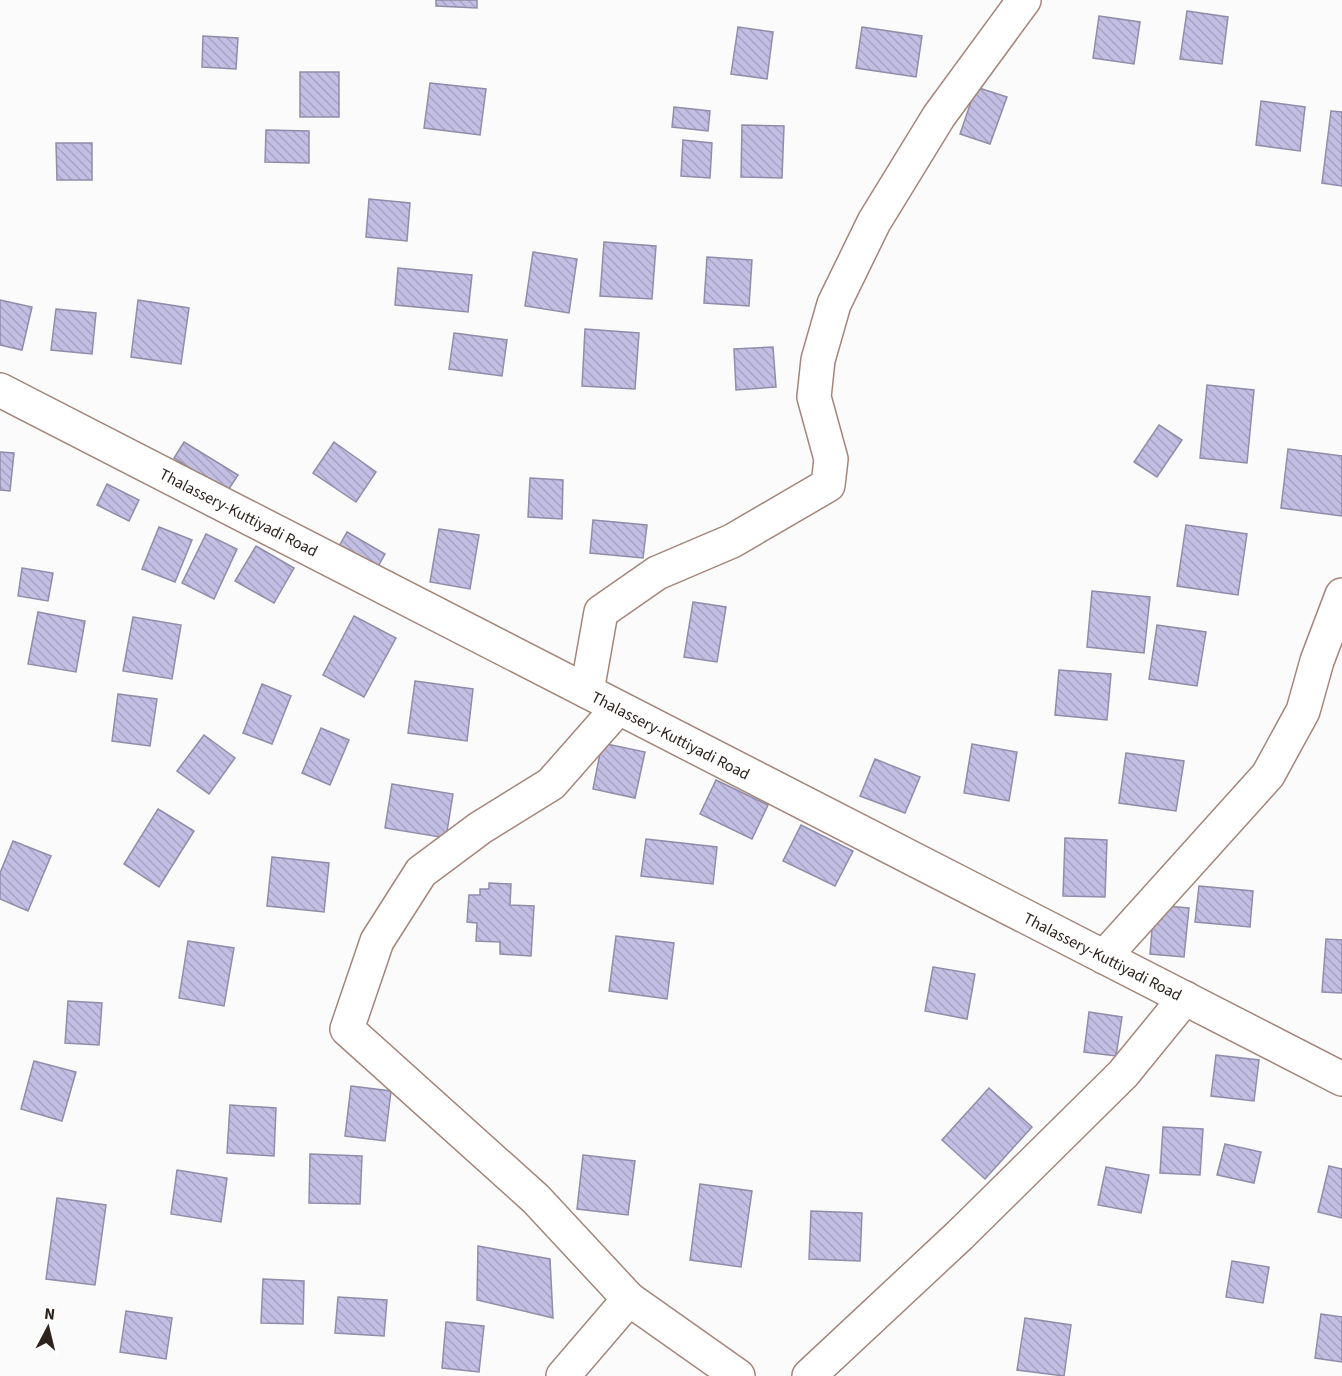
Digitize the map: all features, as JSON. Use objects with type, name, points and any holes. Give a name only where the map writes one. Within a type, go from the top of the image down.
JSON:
[{"type":"street","points":[[586,691],[601,612],[657,573],[732,541],[828,484],[831,459],[814,397],[818,360],[834,304],[874,222],[939,116],[997,40],[1014,11],[1024,0]]},
{"type":"street","name":"Thalassery-Kuttiyadi Road","points":[[0,390],[1342,1079]]},
{"type":"street","points":[[1104,957],[1268,775],[1303,711],[1317,661],[1342,595]]},
{"type":"street","points":[[618,708],[551,784],[480,828],[421,872],[377,941],[346,1029],[536,1198],[628,1299],[738,1376]]},
{"type":"street","points":[[809,1376],[960,1235],[1123,1074],[1185,998]]},
{"type":"street","points":[[563,1376],[628,1299]]},
{"type":"building","points":[[436,0],[477,0],[477,8],[436,6]]},
{"type":"building","points":[[1187,11],[1228,17],[1222,64],[1180,59]]},
{"type":"building","points":[[1099,16],[1140,22],[1134,64],[1093,58]]},
{"type":"building","points":[[738,27],[773,32],[767,79],[731,74]]},
{"type":"building","points":[[862,27],[922,36],[916,77],[856,68]]},
{"type":"building","points":[[203,36],[238,38],[236,69],[202,67]]},
{"type":"building","points":[[300,72],[339,72],[339,117],[300,117]]},
{"type":"building","points":[[430,83],[486,89],[480,135],[424,128]]},
{"type":"building","points":[[976,87],[1007,97],[990,144],[960,134]]},
{"type":"building","points":[[1261,101],[1305,107],[1300,151],[1256,145]]},
{"type":"building","points":[[674,107],[710,111],[708,131],[672,127]]},
{"type":"building","points":[[1331,111],[1342,112],[1342,186],[1322,183]]},
{"type":"building","points":[[742,125],[784,126],[782,178],[741,177]]},
{"type":"building","points":[[266,130],[309,131],[309,163],[265,162]]},
{"type":"building","points":[[683,140],[712,143],[710,178],[681,176]]},
{"type":"building","points":[[56,143],[92,143],[92,180],[57,180]]},
{"type":"building","points":[[369,199],[410,203],[407,241],[366,237]]},
{"type":"building","points":[[604,242],[656,246],[652,299],[600,296]]},
{"type":"building","points":[[533,252],[577,259],[569,313],[525,306]]},
{"type":"building","points":[[707,257],[752,260],[749,306],[704,303]]},
{"type":"building","points":[[398,268],[472,275],[468,312],[395,305]]},
{"type":"building","points":[[0,300],[32,307],[22,350],[0,345]]},
{"type":"building","points":[[138,300],[189,308],[181,364],[131,357]]},
{"type":"building","points":[[56,309],[96,313],[92,354],[51,350]]},
{"type":"building","points":[[585,329],[639,333],[635,389],[582,386]]},
{"type":"building","points":[[454,333],[507,340],[502,376],[449,369]]},
{"type":"building","points":[[773,347],[776,387],[736,390],[734,349]]},
{"type":"building","points":[[1207,385],[1254,390],[1247,463],[1200,458]]},
{"type":"building","points":[[1159,425],[1182,440],[1157,477],[1134,462]]},
{"type":"building","points":[[184,442],[238,475],[227,492],[174,458]]},
{"type":"building","points":[[334,442],[376,472],[356,502],[313,473]]},
{"type":"building","points":[[1288,449],[1342,456],[1342,516],[1281,508]]},
{"type":"building","points":[[0,452],[14,453],[10,491],[0,490]]},
{"type":"building","points":[[530,478],[563,480],[562,519],[528,517]]},
{"type":"building","points":[[107,484],[139,500],[129,521],[97,505]]},
{"type":"building","points":[[593,520],[647,525],[643,558],[590,553]]},
{"type":"building","points":[[1186,525],[1247,534],[1238,595],[1177,586]]},
{"type":"building","points":[[159,527],[192,540],[175,582],[142,569]]},
{"type":"building","points":[[439,529],[479,535],[470,589],[430,582]]},
{"type":"building","points":[[347,532],[385,554],[376,570],[338,548]]},
{"type":"building","points":[[206,534],[237,549],[214,599],[182,583]]},
{"type":"building","points":[[256,546],[294,568],[274,603],[235,581]]},
{"type":"building","points":[[22,568],[53,573],[48,601],[18,596]]},
{"type":"building","points":[[1092,591],[1150,597],[1144,653],[1087,647]]},
{"type":"building","points":[[693,602],[726,607],[717,662],[684,657]]},
{"type":"building","points":[[38,612],[85,621],[76,672],[28,664]]},
{"type":"building","points":[[354,616],[396,638],[364,697],[323,675]]},
{"type":"building","points":[[133,617],[181,625],[172,679],[123,671]]},
{"type":"building","points":[[1157,625],[1206,632],[1197,686],[1149,679]]},
{"type":"building","points":[[1059,670],[1111,674],[1107,720],[1055,715]]},
{"type":"building","points":[[415,681],[473,689],[467,741],[408,733]]},
{"type":"building","points":[[262,684],[291,696],[272,744],[243,733]]},
{"type":"building","points":[[118,694],[157,699],[150,746],[112,741]]},
{"type":"building","points":[[321,728],[349,740],[330,785],[302,773]]},
{"type":"building","points":[[204,735],[235,758],[209,794],[177,771]]},
{"type":"building","points":[[602,743],[645,752],[635,798],[593,789]]},
{"type":"building","points":[[972,744],[1017,752],[1009,801],[964,793]]},
{"type":"building","points":[[1126,753],[1184,761],[1176,811],[1119,803]]},
{"type":"building","points":[[875,759],[920,777],[905,813],[860,796]]},
{"type":"building","points":[[716,780],[768,805],[752,839],[700,814]]},
{"type":"building","points":[[392,784],[453,794],[446,838],[385,828]]},
{"type":"building","points":[[158,809],[194,831],[159,887],[124,864]]},
{"type":"building","points":[[801,825],[853,851],[835,886],[783,861]]},
{"type":"building","points":[[1065,838],[1107,840],[1105,897],[1063,896]]},
{"type":"building","points":[[646,839],[717,847],[713,884],[641,876]]},
{"type":"building","points":[[13,841],[51,856],[28,911],[0,899],[0,873]]},
{"type":"building","points":[[272,857],[329,863],[324,912],[267,906]]},
{"type":"building","points":[[489,883],[511,884],[510,905],[534,906],[531,956],[500,954],[500,942],[476,941],[477,923],[467,922],[469,895],[480,895],[480,889],[489,889]]},
{"type":"building","points":[[1199,886],[1253,891],[1250,927],[1195,922]]},
{"type":"building","points":[[1154,905],[1189,908],[1184,957],[1150,954]]},
{"type":"building","points":[[616,936],[674,943],[667,999],[609,991]]},
{"type":"building","points":[[1326,939],[1342,940],[1342,993],[1322,992]]},
{"type":"building","points":[[188,941],[234,948],[224,1006],[179,998]]},
{"type":"building","points":[[933,967],[975,974],[967,1019],[925,1011]]},
{"type":"building","points":[[68,1001],[102,1003],[99,1045],[65,1043]]},
{"type":"building","points":[[1089,1012],[1122,1017],[1116,1056],[1084,1052]]},
{"type":"building","points":[[1216,1055],[1259,1060],[1254,1101],[1211,1096]]},
{"type":"building","points":[[34,1061],[76,1072],[62,1121],[21,1109]]},
{"type":"building","points":[[351,1086],[391,1091],[385,1141],[345,1136]]},
{"type":"building","points":[[989,1088],[1032,1127],[985,1179],[942,1140]]},
{"type":"building","points":[[230,1105],[276,1108],[274,1156],[227,1153]]},
{"type":"building","points":[[1163,1127],[1203,1129],[1200,1175],[1160,1173]]},
{"type":"building","points":[[1225,1144],[1261,1152],[1254,1183],[1217,1175]]},
{"type":"building","points":[[310,1154],[362,1156],[360,1204],[309,1203]]},
{"type":"building","points":[[583,1155],[635,1161],[628,1215],[577,1209]]},
{"type":"building","points":[[1329,1166],[1342,1169],[1342,1218],[1318,1212]]},
{"type":"building","points":[[1106,1167],[1149,1175],[1141,1213],[1098,1205]]},
{"type":"building","points":[[177,1170],[227,1178],[221,1222],[171,1214]]},
{"type":"building","points":[[700,1184],[752,1191],[741,1267],[690,1260]]},
{"type":"building","points":[[57,1198],[106,1205],[95,1285],[46,1279]]},
{"type":"building","points":[[811,1211],[862,1213],[860,1261],[809,1259]]},
{"type":"building","points":[[478,1246],[550,1259],[553,1318],[477,1300]]},
{"type":"building","points":[[1232,1261],[1269,1267],[1263,1303],[1226,1297]]},
{"type":"building","points":[[263,1279],[304,1281],[303,1324],[261,1323]]},
{"type":"building","points":[[338,1297],[387,1300],[384,1336],[335,1333]]},
{"type":"building","points":[[126,1311],[172,1318],[166,1359],[120,1352]]},
{"type":"building","points":[[1321,1314],[1342,1317],[1342,1362],[1315,1358]]},
{"type":"building","points":[[1025,1318],[1071,1325],[1064,1376],[1017,1370]]},
{"type":"building","points":[[446,1322],[484,1326],[479,1372],[442,1368]]}]
